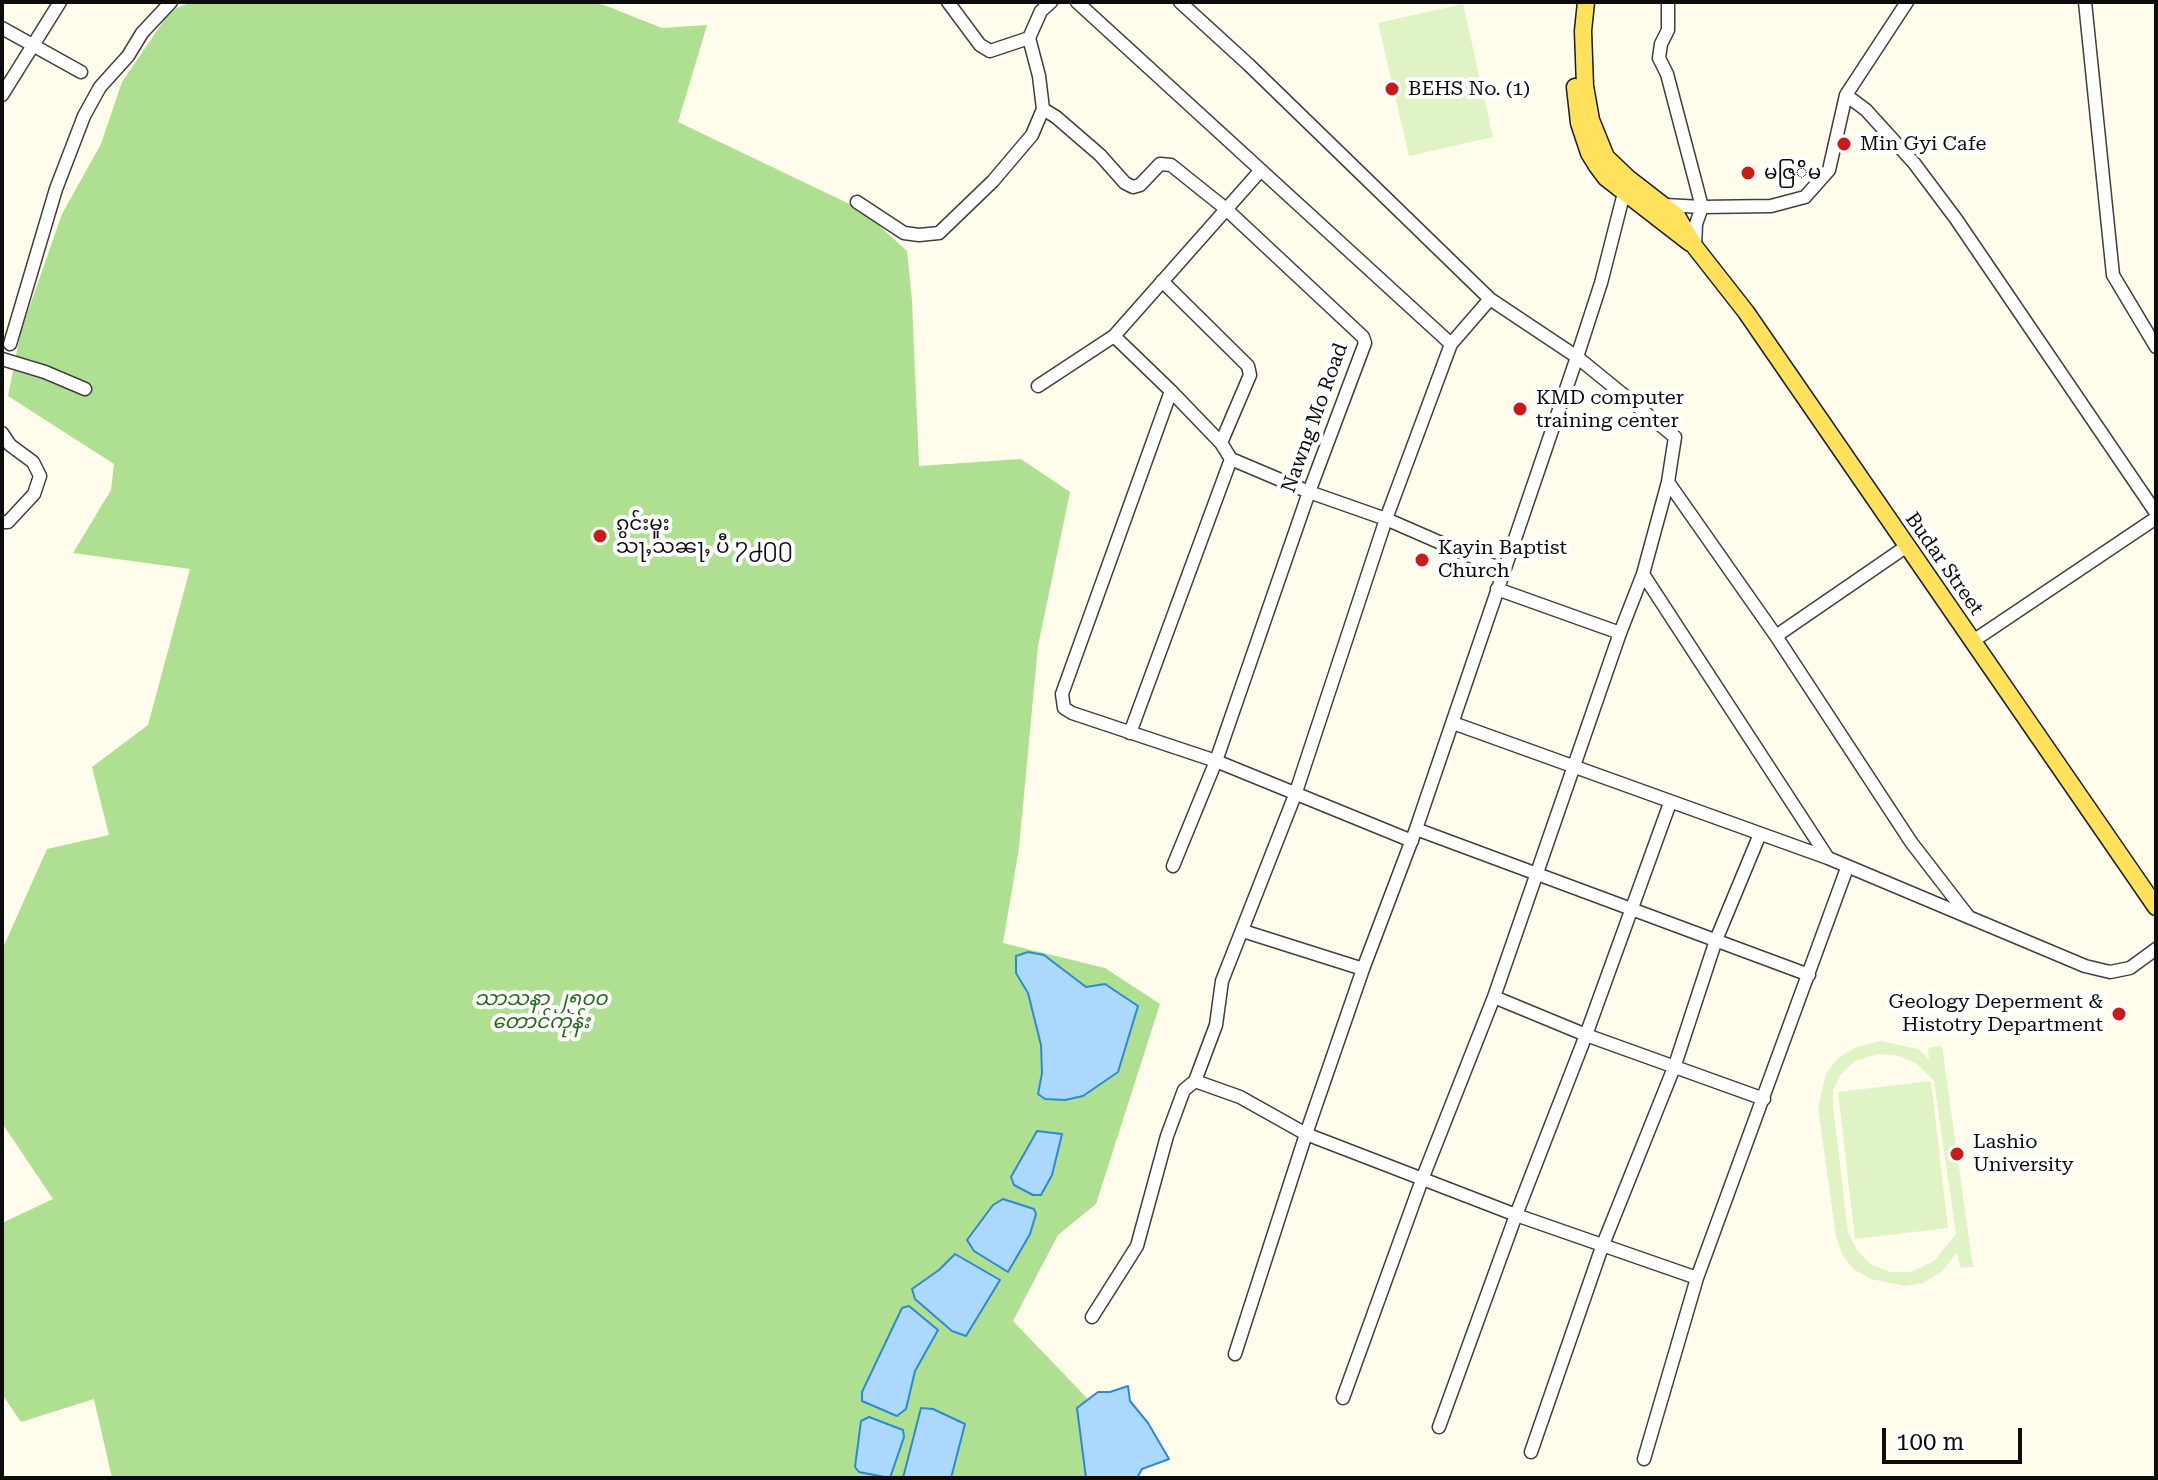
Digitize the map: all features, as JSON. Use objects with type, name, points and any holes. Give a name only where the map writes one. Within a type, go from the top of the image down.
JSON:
[{"type":"main road","points":[[1576,2],[1575,73],[1579,123],[1597,166],[1606,178],[1665,205],[1677,216],[1695,247]]},
{"type":"main road","points":[[1586,2],[1583,31],[1585,86],[1591,120],[1606,157],[1626,185],[1664,225],[1695,247]]},
{"type":"main road","name":"Budar Street","points":[[1695,247],[1746,312],[2156,907]]},
{"type":"street","points":[[2,95],[60,2]]},
{"type":"street","points":[[10,344],[56,189],[84,116],[100,87],[171,2]]},
{"type":"street","points":[[948,2],[980,45],[990,51],[1029,38]]},
{"type":"street","points":[[857,202],[904,233],[939,233],[993,181],[1032,135],[1043,109],[1039,76],[1029,38],[1041,11],[1051,2]]},
{"type":"street","points":[[1077,2],[1451,344]]},
{"type":"street","points":[[1180,2],[1490,299],[1577,357],[1675,437],[1668,482],[1643,574],[1494,997],[1423,1177],[1343,1398]]},
{"type":"street","points":[[1668,2],[1668,30],[1659,58],[1667,74],[1702,207],[1696,224],[1695,247]]},
{"type":"street","points":[[1665,205],[1771,206],[1805,197],[1829,170],[1846,95],[1907,2]]},
{"type":"street","points":[[2085,2],[2113,275],[2156,347]]},
{"type":"street","points":[[2,28],[81,72]]},
{"type":"street","points":[[1846,95],[1866,110],[1914,163],[1956,219],[2156,515],[1973,641]]},
{"type":"street","name":"Nawng Mo Road","points":[[1043,109],[1100,155],[1125,183],[1133,187],[1140,185],[1160,164],[1171,165],[1226,209],[1363,337],[1363,350],[1309,492],[1216,761],[1173,866]]},
{"type":"street","points":[[1038,386],[1114,336],[1261,170]]},
{"type":"street","points":[[1235,1354],[1306,1134],[1363,969],[1414,835],[1577,357],[1601,283],[1626,185]]},
{"type":"street","points":[[1162,281],[1248,366],[1250,375],[1221,443]]},
{"type":"street","points":[[1092,1317],[1137,1246],[1167,1136],[1184,1090],[1195,1081],[1216,1025],[1222,981],[1295,795],[1386,519],[1451,344],[1490,299]]},
{"type":"street","points":[[1114,336],[1221,443],[1231,459],[1309,492],[1386,519],[1503,570]]},
{"type":"street","points":[[2,359],[85,389]]},
{"type":"street","points":[[1171,391],[1062,694],[1064,708],[1216,761],[1295,795],[1536,875],[1809,975]]},
{"type":"street","points":[[2,433],[10,445],[33,462],[40,476],[34,494],[8,522],[2,522]]},
{"type":"street","points":[[1130,733],[1231,459]]},
{"type":"street","points":[[1668,482],[1776,636],[1911,842],[1968,916]]},
{"type":"street","points":[[1776,636],[1907,546]]},
{"type":"street","points":[[1643,574],[1828,858]]},
{"type":"street","points":[[1497,589],[1620,633]]},
{"type":"street","points":[[1453,723],[1828,858],[2085,966],[2110,972],[2130,968],[2156,949]]},
{"type":"street","points":[[1439,1427],[1670,803]]},
{"type":"street","points":[[1531,1452],[1602,1247],[1675,1065],[1716,940],[1760,834]]},
{"type":"street","points":[[1644,1459],[1697,1278],[1847,868]]},
{"type":"street","points":[[1243,931],[1363,969]]},
{"type":"street","points":[[1494,997],[1586,1035],[1764,1099]]},
{"type":"street","points":[[1195,1081],[1240,1097],[1306,1134],[1602,1247],[1697,1278]]},
{"type":"green space","name":"သာသနာ ၂၅၀၀ တောင်ကုန်း","points":[[192,2],[588,2],[604,5],[662,28],[707,25],[678,122],[862,210],[907,251],[919,466],[1021,459],[1070,492],[1038,646],[1019,848],[1003,943],[1105,968],[1160,1004],[1096,1204],[1058,1235],[1013,1321],[1129,1442],[1131,1478],[112,1478],[94,1399],[21,1422],[2,1394],[2,1223],[53,1199],[2,1123],[2,950],[47,849],[109,835],[92,767],[148,725],[190,569],[73,553],[111,490],[114,464],[8,396],[21,331],[62,214],[101,144],[122,82],[171,10]]},
{"type":"green space","points":[[1463,4],[1493,137],[1409,156],[1378,23]]},
{"type":"green space","points":[[1881,1041],[1918,1049],[1929,1059],[1928,1048],[1942,1046],[1973,1267],[1960,1268],[1957,1252],[1943,1271],[1923,1283],[1905,1286],[1871,1279],[1853,1269],[1842,1254],[1836,1236],[1818,1108],[1826,1073],[1839,1057],[1857,1047]],"holes":[[[1878,1054],[1900,1056],[1917,1064],[1934,1081],[1956,1234],[1934,1261],[1911,1272],[1890,1272],[1870,1264],[1857,1250],[1848,1232],[1833,1106],[1833,1090],[1841,1074],[1855,1061]]]},
{"type":"green space","points":[[1931,1081],[1948,1228],[1855,1239],[1838,1092]]},
{"type":"water","points":[[1028,952],[1044,955],[1086,987],[1105,984],[1138,1006],[1118,1072],[1083,1096],[1065,1100],[1045,1099],[1038,1094],[1042,1073],[1041,1045],[1028,993],[1016,973],[1016,956]]},
{"type":"water","points":[[1037,1131],[1062,1134],[1052,1175],[1041,1195],[1033,1195],[1014,1185],[1011,1177]]},
{"type":"water","points":[[1003,1199],[1034,1209],[1036,1214],[1030,1234],[1008,1272],[974,1251],[967,1240],[993,1205]]},
{"type":"water","points":[[955,1254],[1000,1280],[966,1336],[952,1331],[915,1299],[912,1289]]},
{"type":"water","points":[[909,1306],[938,1330],[915,1371],[906,1409],[897,1416],[862,1401],[862,1392],[902,1308]]},
{"type":"water","points":[[1128,1386],[1130,1401],[1148,1423],[1169,1459],[1142,1469],[1137,1478],[1086,1478],[1077,1408],[1098,1392]]},
{"type":"water","points":[[921,1408],[933,1409],[965,1424],[951,1478],[903,1478]]},
{"type":"water","points":[[869,1417],[903,1430],[904,1437],[890,1478],[859,1472],[855,1467],[861,1421]]},
{"type":"place","name":"BEHS No. (1)","points":[[1392,89]]},
{"type":"place","name":"Min Gyi Cafe","points":[[1844,144]]},
{"type":"place","name":"မဇြ်ိမ","points":[[1748,173]]},
{"type":"place","name":"KMD computer training center","points":[[1520,409]]},
{"type":"place","name":"ၵွင်းမူး သႃႇသၼႃႇ ပီ ႒႕႐႐","points":[[600,536]]},
{"type":"place","name":"Kayin Baptist Church","points":[[1422,560]]},
{"type":"place","name":"Geology Deperment & Histotry Department","points":[[2119,1014]]},
{"type":"place","name":"Lashio University","points":[[1957,1154]]}]
